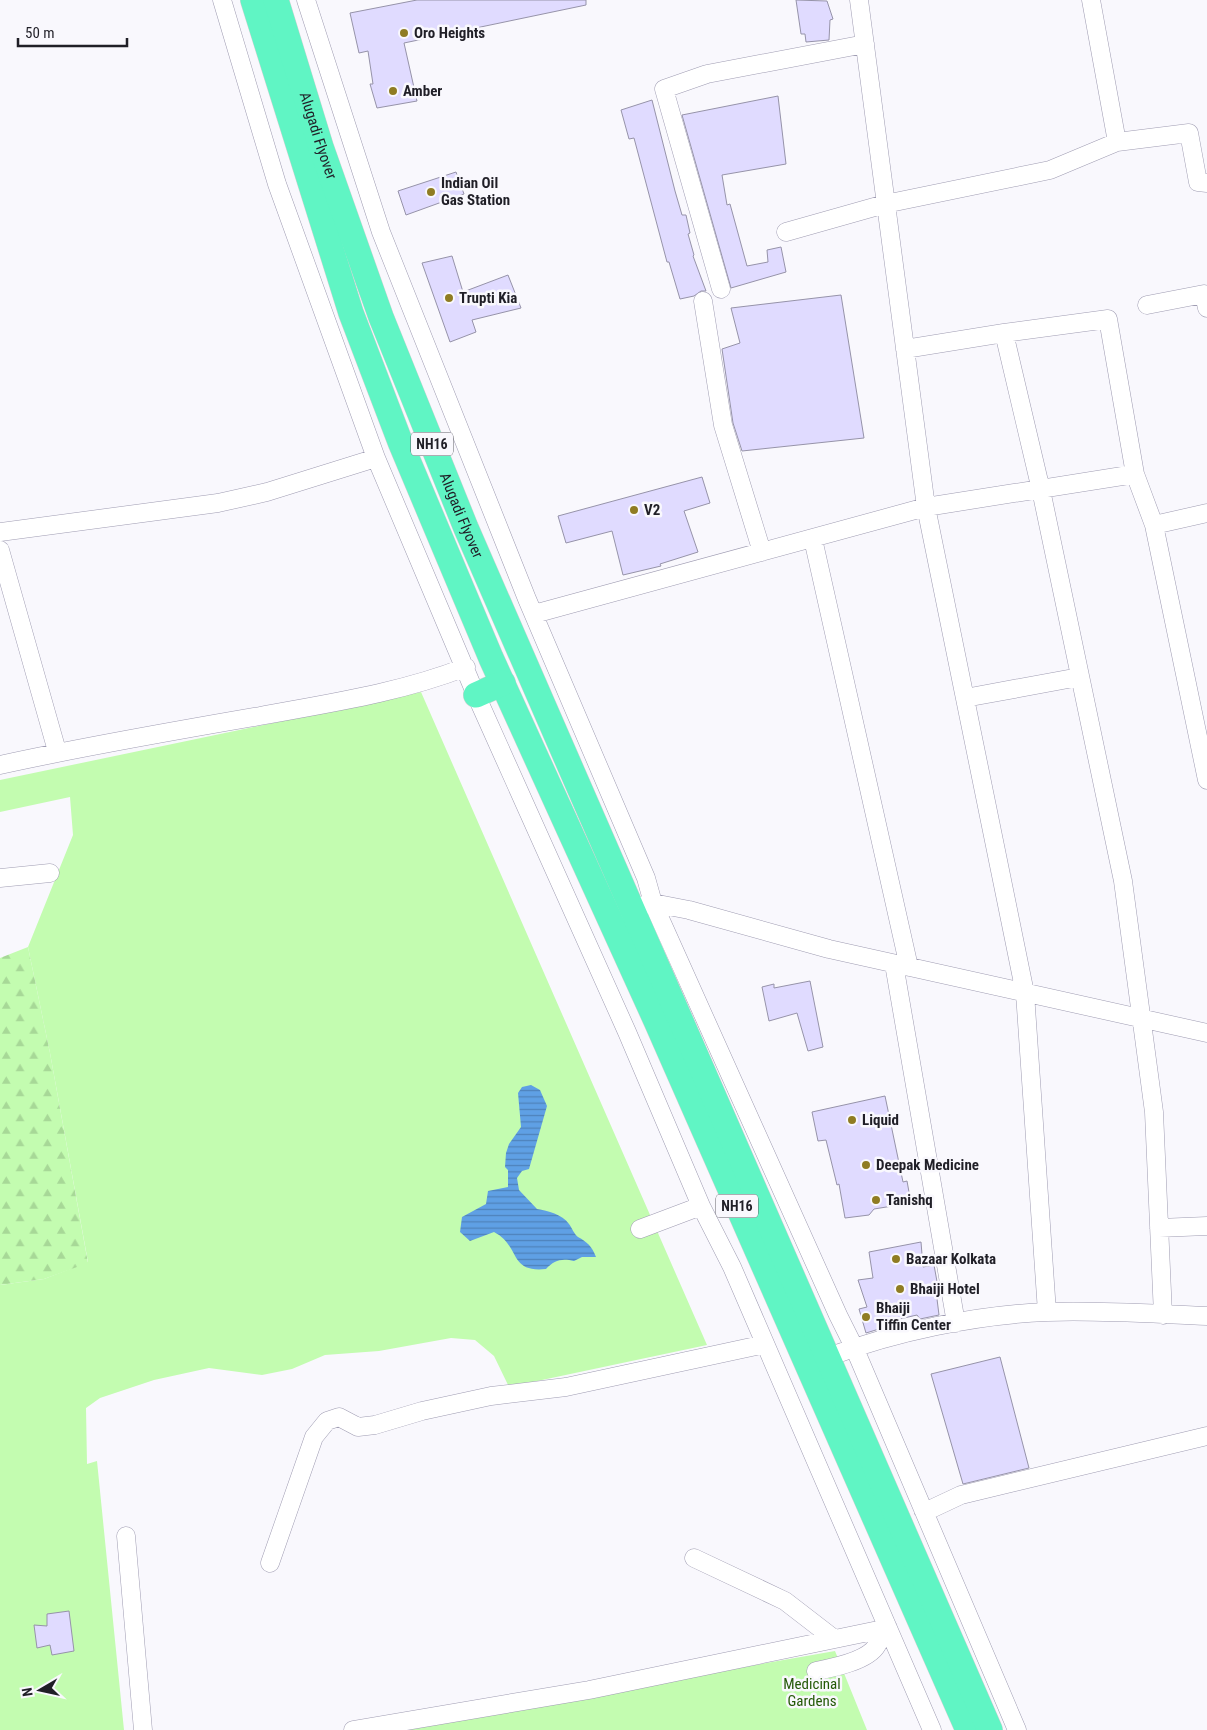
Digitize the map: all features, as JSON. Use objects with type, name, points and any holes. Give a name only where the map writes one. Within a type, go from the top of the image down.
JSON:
[{"type":"highway","name":"Alugadi Flyover","points":[[253,0],[351,313],[401,444],[503,683]]},
{"type":"highway","name":"Alugadi Flyover","points":[[276,0],[321,147],[381,317],[466,528],[618,877],[642,905]]},
{"type":"highway","points":[[476,695],[503,683]]},
{"type":"highway","name":"NH16","points":[[503,683],[657,1023],[968,1730]]},
{"type":"highway","name":"NH16","points":[[642,905],[828,1357],[990,1730]]},
{"type":"street","points":[[222,0],[277,184],[376,458],[466,667],[476,695],[623,1022],[701,1206],[732,1267],[885,1629],[932,1730]]},
{"type":"street","points":[[306,0],[382,232],[534,614],[646,878],[642,905],[854,1347],[1018,1730]]},
{"type":"street","points":[[859,0],[926,507],[1025,992],[1047,1312]]},
{"type":"street","points":[[1091,0],[1117,142]]},
{"type":"street","points":[[721,289],[664,89],[707,74],[865,44]]},
{"type":"street","points":[[786,232],[885,204],[1050,170],[1117,142],[1189,133],[1198,182],[1207,184]]},
{"type":"street","points":[[1147,305],[1204,294],[1207,308]]},
{"type":"street","points":[[703,300],[723,425],[762,552]]},
{"type":"street","points":[[905,349],[1108,319],[1135,474],[1154,525],[1207,780]]},
{"type":"street","points":[[1004,333],[1042,490],[1079,677],[1123,881],[1154,1112],[1163,1315]]},
{"type":"street","points":[[0,532],[218,503],[268,492],[376,458]]},
{"type":"street","points":[[534,614],[813,540],[926,507],[1135,474]]},
{"type":"street","points":[[1154,525],[1207,513]]},
{"type":"street","points":[[813,540],[902,966],[956,1323]]},
{"type":"street","points":[[0,550],[57,751]]},
{"type":"street","points":[[0,765],[57,751],[363,697],[426,683],[466,667]]},
{"type":"street","points":[[965,698],[1079,677]]},
{"type":"street","points":[[0,878],[50,873]]},
{"type":"street","points":[[642,905],[690,910],[902,966],[1207,1033]]},
{"type":"street","points":[[640,1228],[701,1206]]},
{"type":"street","points":[[1159,1228],[1207,1226]]},
{"type":"street","points":[[828,1357],[854,1347],[956,1323],[1047,1312],[1207,1316]]},
{"type":"street","points":[[270,1563],[314,1437],[327,1421],[338,1417],[358,1427],[375,1425],[422,1411],[491,1396],[566,1387],[765,1344]]},
{"type":"street","points":[[923,1510],[929,1510],[960,1494],[1207,1436]]},
{"type":"street","points":[[126,1536],[143,1730]]},
{"type":"street","points":[[694,1558],[785,1601],[832,1638]]},
{"type":"street","points":[[353,1730],[589,1690],[832,1638],[885,1629]]},
{"type":"street","points":[[816,1670],[846,1664],[858,1659],[876,1647],[885,1629]]},
{"type":"green space","points":[[421,692],[707,1345],[509,1387],[494,1356],[475,1340],[451,1338],[379,1351],[325,1355],[292,1369],[262,1375],[209,1368],[154,1380],[100,1398],[86,1408],[87,1464],[97,1461],[124,1730],[0,1730],[0,1285],[44,1279],[88,1262],[50,1053],[28,947],[73,835],[70,797],[0,812],[0,780]]},
{"type":"green space","points":[[28,947],[50,1053],[88,1263],[44,1279],[0,1285],[0,958]]},
{"type":"green space","name":"Medicinal Gardens","points":[[835,1651],[867,1730],[385,1730]]},
{"type":"water","points":[[531,1085],[540,1090],[547,1106],[529,1169],[522,1171],[517,1178],[519,1190],[537,1209],[563,1218],[577,1236],[591,1247],[596,1257],[582,1257],[574,1261],[559,1260],[546,1269],[534,1269],[520,1263],[508,1244],[494,1232],[470,1241],[460,1232],[462,1217],[486,1204],[488,1191],[508,1187],[508,1170],[505,1167],[506,1153],[509,1144],[521,1127],[518,1093],[522,1087]]},
{"type":"building","name":"Oro Heights","points":[[417,0],[586,0],[586,5],[404,43],[417,101],[377,108],[370,84],[373,84],[368,51],[359,53],[350,13]]},
{"type":"building","points":[[796,0],[827,1],[833,19],[830,20],[829,40],[806,42],[805,34],[801,34]]},
{"type":"building","points":[[778,96],[786,164],[722,175],[727,205],[730,204],[747,266],[768,262],[767,250],[781,247],[786,272],[731,288],[682,115]]},
{"type":"building","points":[[652,100],[682,215],[686,215],[693,256],[706,291],[680,299],[669,262],[667,262],[634,138],[629,139],[621,110]]},
{"type":"building","name":"Indian Oil Gas Station","points":[[456,172],[464,194],[406,215],[398,191]]},
{"type":"building","name":"Trupti Kia","points":[[452,256],[463,292],[508,275],[521,308],[472,320],[476,332],[450,342],[422,263]]},
{"type":"building","points":[[841,295],[864,438],[742,451],[733,423],[722,349],[740,343],[731,308]]},
{"type":"building","points":[[702,477],[710,503],[684,511],[698,552],[660,564],[661,566],[623,575],[612,531],[566,543],[558,516]]},
{"type":"building","points":[[810,981],[823,1047],[808,1051],[797,1013],[769,1021],[762,987],[774,984],[774,988]]},
{"type":"building","points":[[885,1096],[903,1182],[907,1181],[911,1203],[874,1209],[869,1215],[845,1218],[839,1184],[837,1185],[826,1140],[818,1141],[812,1112]]},
{"type":"building","name":"Bhaiji Hotel","points":[[921,1242],[923,1267],[934,1265],[940,1298],[937,1299],[939,1315],[920,1319],[917,1315],[878,1324],[879,1329],[866,1333],[859,1309],[867,1307],[858,1280],[873,1278],[869,1252]]},
{"type":"building","points":[[1000,1357],[1029,1468],[963,1484],[931,1374]]},
{"type":"building","points":[[69,1611],[74,1651],[52,1655],[50,1645],[37,1648],[34,1625],[47,1626],[47,1614]]},
{"type":"place","name":"Oro Heights","points":[[404,33]]},
{"type":"place","name":"Amber","points":[[393,91]]},
{"type":"place","name":"Indian Oil Gas Station","points":[[431,192]]},
{"type":"place","name":"Trupti Kia","points":[[449,298]]},
{"type":"place","name":"V2","points":[[634,510]]},
{"type":"place","name":"Liquid","points":[[852,1120]]},
{"type":"place","name":"Deepak Medicine","points":[[866,1165]]},
{"type":"place","name":"Tanishq","points":[[876,1200]]},
{"type":"place","name":"Bazaar Kolkata","points":[[896,1259]]},
{"type":"place","name":"Bhaiji Hotel","points":[[900,1289]]},
{"type":"place","name":"Bhaiji Tiffin Center","points":[[866,1317]]}]
